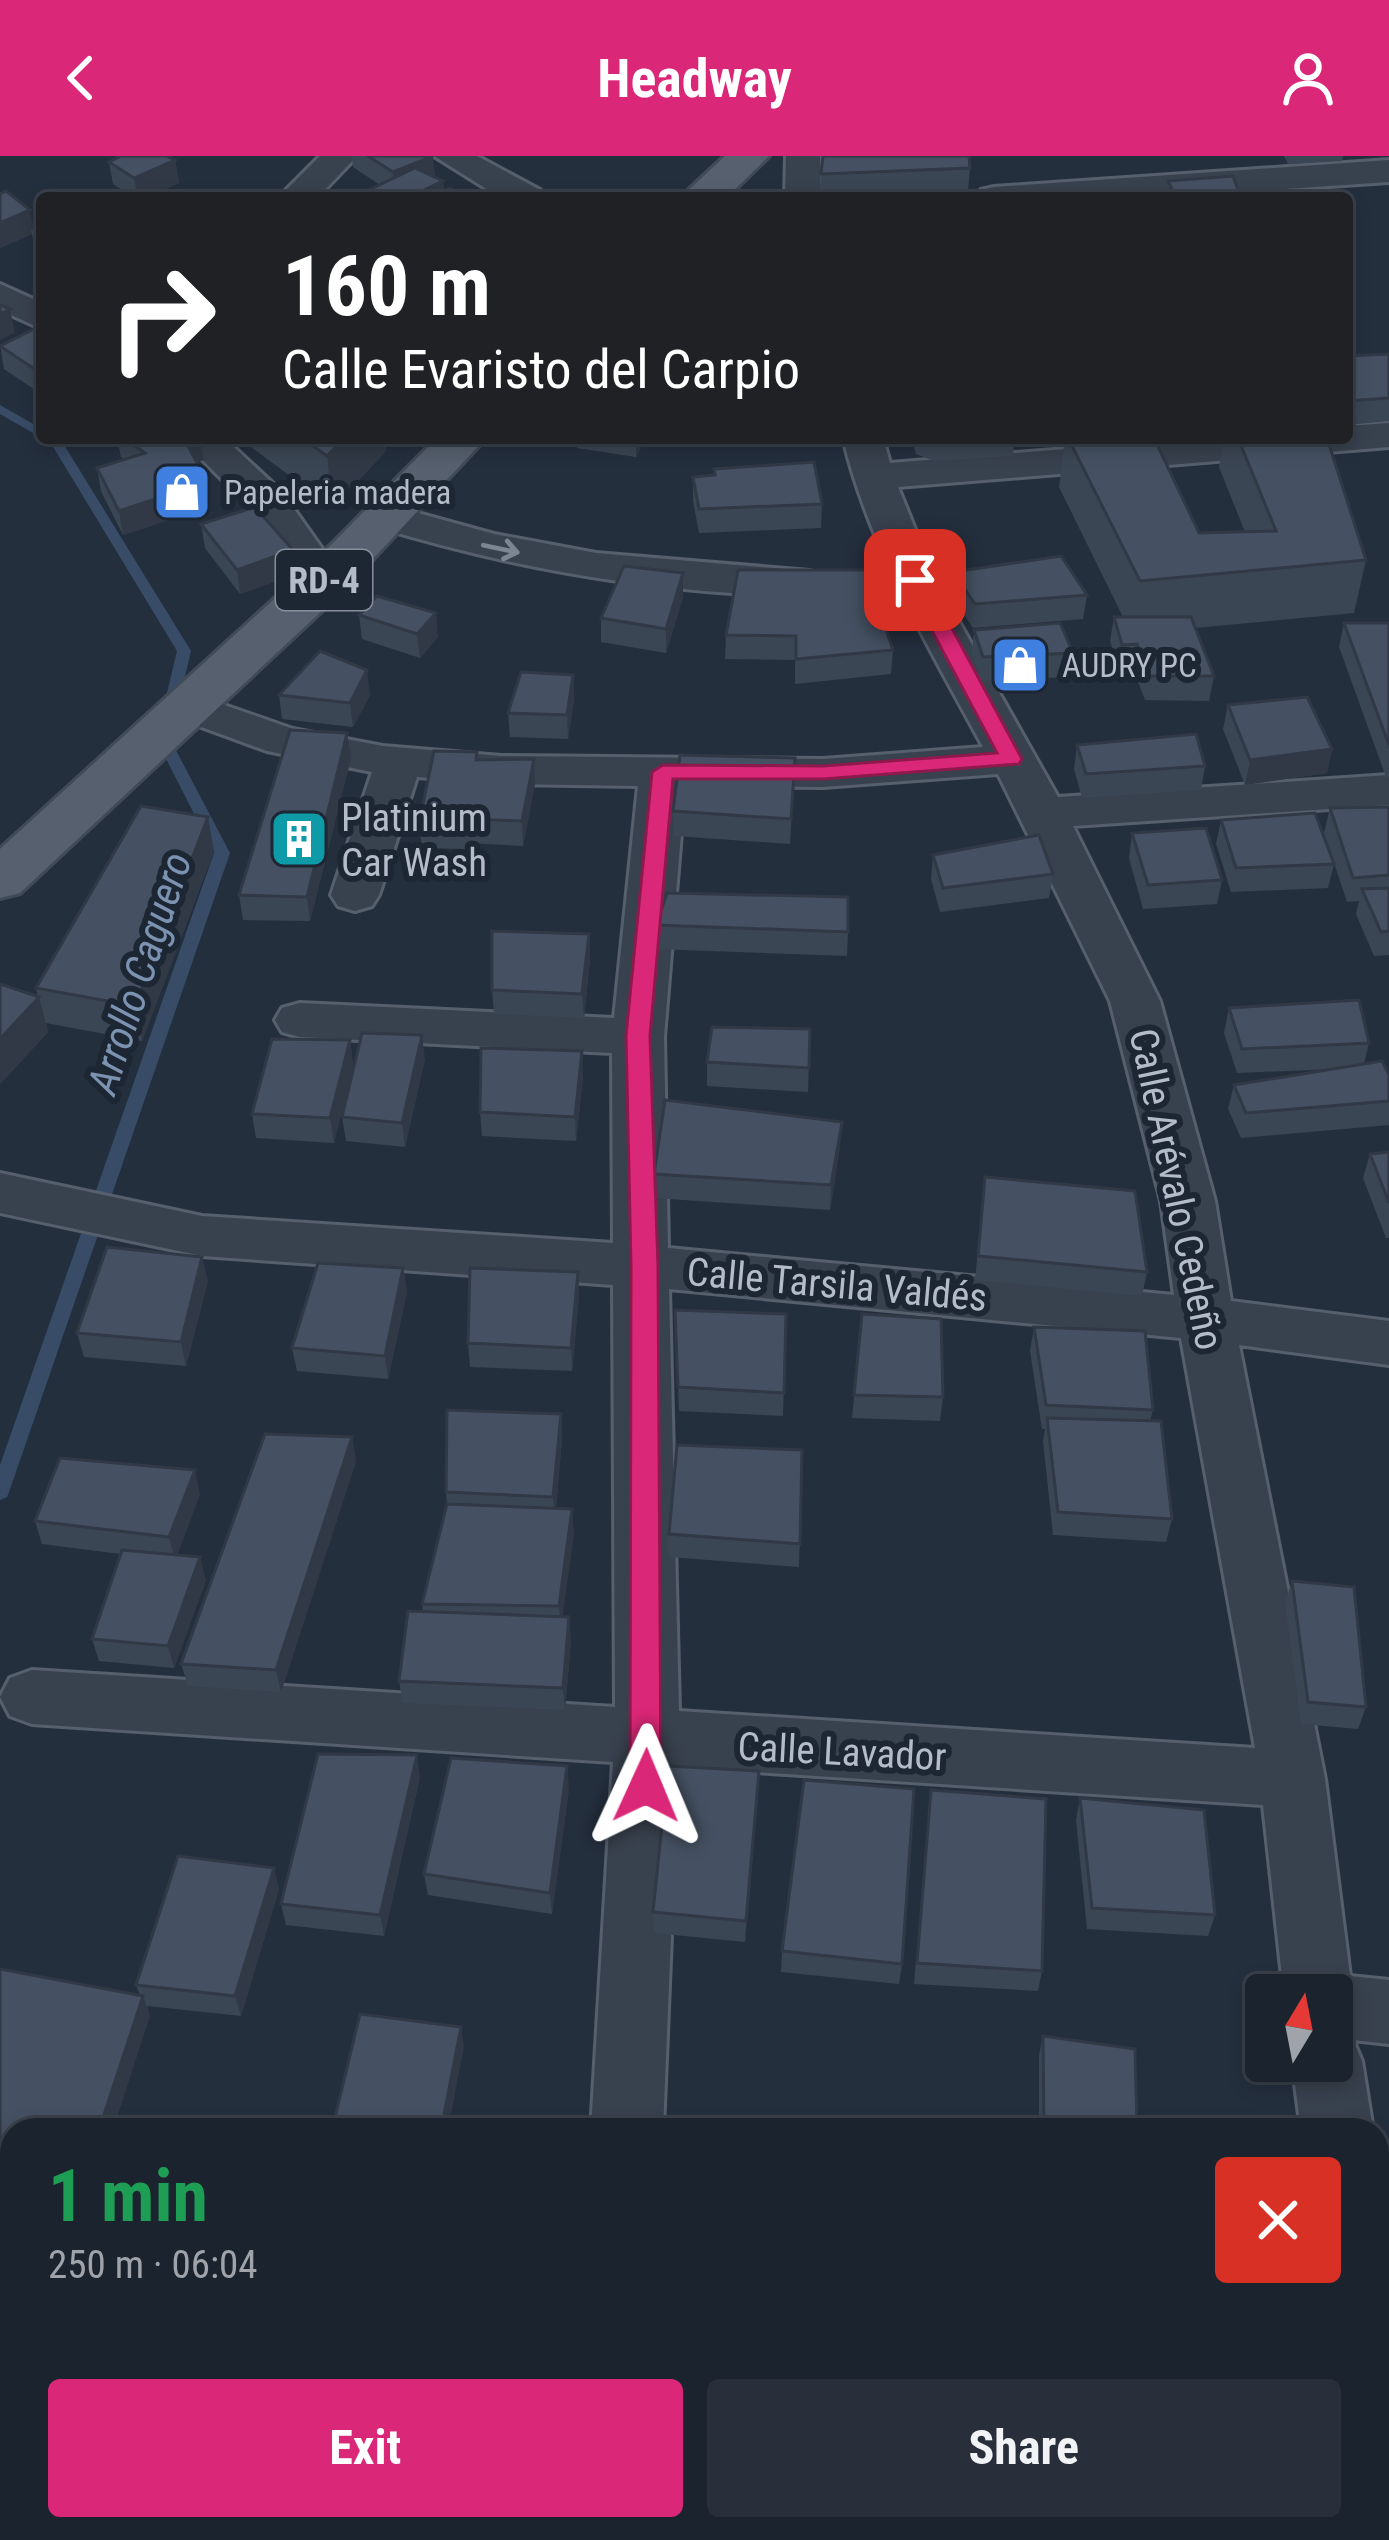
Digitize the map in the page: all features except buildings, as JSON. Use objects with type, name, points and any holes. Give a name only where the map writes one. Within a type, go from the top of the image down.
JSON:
[{"type":"main road","points":[[672,192],[711,156]]},
{"type":"main road","points":[[708,192],[749,156]]},
{"type":"main road","name":"RD-4","points":[[0,880],[323,581],[457,444]]},
{"type":"street","points":[[302,192],[340,156]]},
{"type":"street","points":[[452,156],[516,192]]},
{"type":"street","points":[[802,192],[803,156]]},
{"type":"street","points":[[1085,192],[1389,172]]},
{"type":"street","points":[[0,295],[36,315]]},
{"type":"street","points":[[1353,437],[1389,435]]},
{"type":"street","points":[[207,444],[268,501],[323,581]]},
{"type":"street","points":[[868,457],[1176,444]]},
{"type":"street","name":"Calle Arévalo Cedeño","points":[[868,457],[879,582],[1011,759],[1043,813],[1135,1001],[1188,1201],[1294,1779],[1316,1974]]},
{"type":"street","points":[[389,517],[459,540],[612,567],[740,580],[879,582]]},
{"type":"street","points":[[185,712],[284,740],[399,761],[501,770],[823,772],[1011,759]]},
{"type":"street","points":[[355,895],[399,761]]},
{"type":"street","points":[[628,2118],[647,1739],[638,1036],[663,772]]},
{"type":"street","points":[[1043,813],[1389,790]]},
{"type":"street","points":[[300,1020],[638,1036]]},
{"type":"street","name":"Calle Tarsila Valdés","points":[[0,1193],[202,1235],[644,1266],[1206,1319],[1389,1343]]},
{"type":"street","name":"Calle Lavador","points":[[32,1697],[1294,1779]]},
{"type":"street","points":[[1353,2008],[1389,2012]]},
{"type":"street","points":[[1330,2082],[1335,2118]]},
{"type":"waterway","name":"Arrollo Caguero","points":[[0,409],[36,430]]},
{"type":"waterway","name":"Arrollo Caguero","points":[[0,1492],[222,853],[163,739],[184,651],[58,444]]},
{"type":"place","name":"Papeleria madera","points":[[182,492]]},
{"type":"place","name":"AUDRY PC","points":[[1020,665]]},
{"type":"place","name":"Platinium Car Wash","points":[[299,839]]},
{"type":"route","points":[[646,1786],[638,1036],[663,772],[823,772],[1011,759],[915,580]]}]
